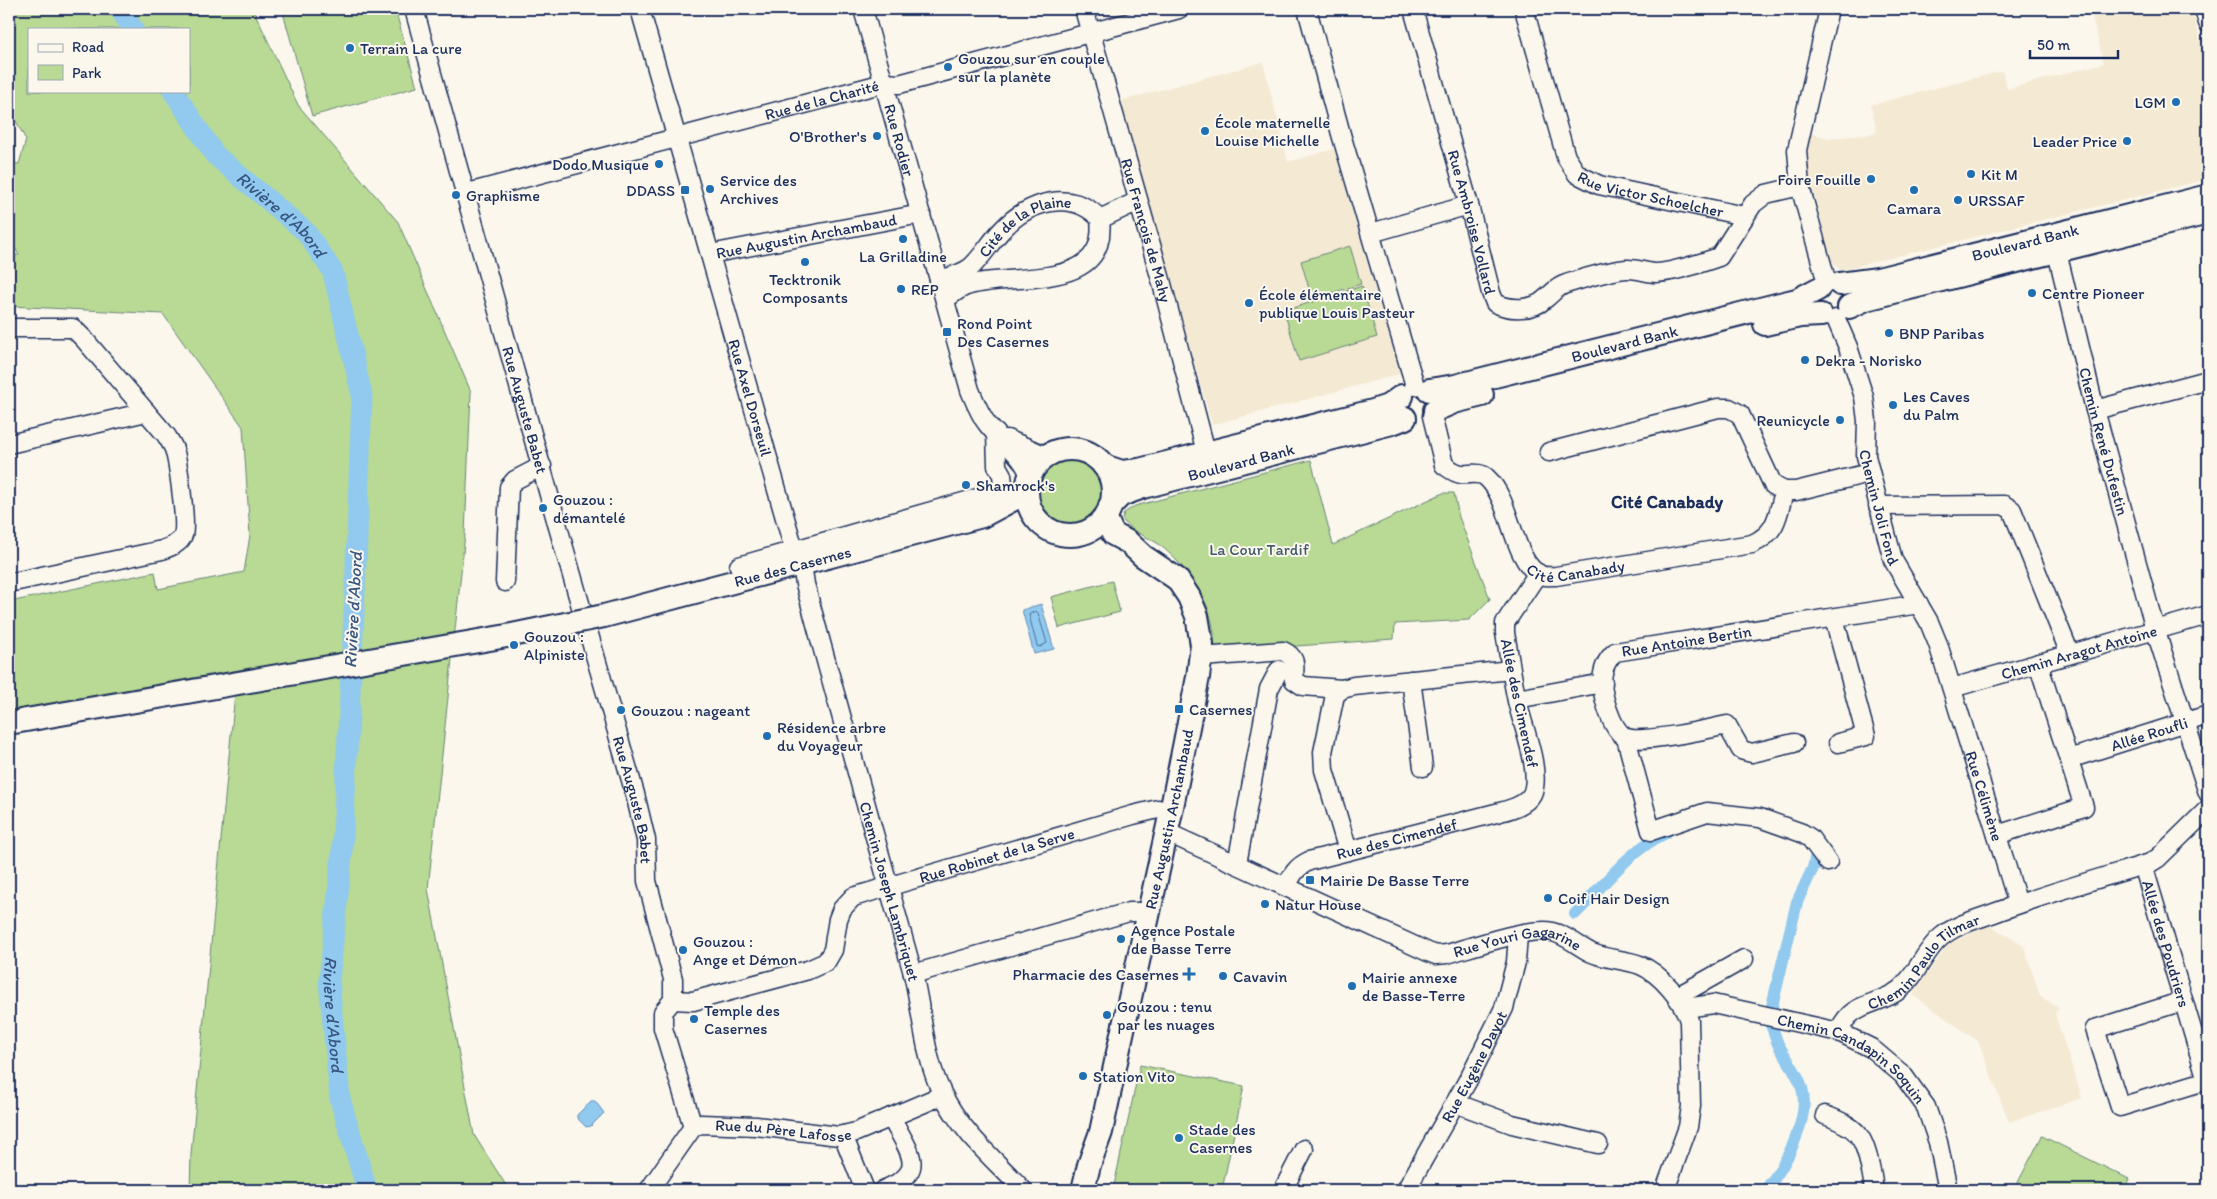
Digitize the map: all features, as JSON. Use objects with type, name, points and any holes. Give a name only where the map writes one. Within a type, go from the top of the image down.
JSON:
[{"type":"main road","name":"Boulevard Bank","points":[[1108,511],[1121,495],[1143,487],[1383,425],[1420,403],[1455,386],[1784,304],[1828,285],[1878,279],[2208,196]]},
{"type":"main road","name":"Boulevard Bank","points":[[1104,466],[1122,472],[1130,472],[1388,406],[1454,402],[1800,316],[1835,313],[1866,299],[2208,213]]},
{"type":"main road","points":[[1828,285],[1848,291],[1835,313],[1817,311],[1814,300],[1828,285]]},
{"type":"main road","points":[[982,516],[1031,520],[1052,531],[1074,535],[1086,532],[1097,525],[1108,511],[1112,485],[1104,466],[1088,453],[1077,450],[1056,452],[1046,456],[1037,465],[1028,484],[1029,504],[1034,516],[1043,526]]},
{"type":"main road","points":[[982,516],[1028,484]]},
{"type":"main road","name":"Rue Augustin Archambaud","points":[[1094,1190],[1101,1132],[1139,912],[1168,822],[1202,645],[1197,616],[1189,597],[1177,579],[1143,556],[1128,542],[1113,534],[1108,511]]},
{"type":"main road","name":"Rue des Casernes","points":[[9,723],[507,636],[604,616],[982,516]]},
{"type":"main road","name":"Rue Augustin Archambaud","points":[[1074,535],[1105,544],[1123,553],[1143,556]]},
{"type":"main road","name":"Rue Augustin Archambaud","points":[[1083,1190],[1089,1165],[1101,1132]]},
{"type":"street","name":"Rue Auguste Babet","points":[[414,9],[464,194],[635,794],[646,840],[647,882],[673,979],[673,1000],[663,1012],[663,1028],[692,1127]]},
{"type":"street","name":"Rue Augustin Archambaud","points":[[640,9],[710,254],[922,214]]},
{"type":"street","name":"Rue Rodier","points":[[863,9],[922,214]]},
{"type":"street","name":"Rue François de Mahy","points":[[1084,9],[1183,360],[1206,452]]},
{"type":"street","name":"Rue de la Charité","points":[[464,194],[884,83],[899,84],[1179,9]]},
{"type":"street","points":[[1307,9],[1420,403]]},
{"type":"street","name":"Rue Ambroise Vollard","points":[[1413,9],[1495,303],[1511,310],[1545,300],[1553,290],[1564,284],[1625,269],[1638,269],[1655,273],[1719,257],[1744,216]]},
{"type":"street","name":"Rue Victor Schoelcher","points":[[1524,9],[1566,157],[1577,174],[1599,185],[1744,216],[1753,204],[1766,194],[1800,186]]},
{"type":"street","points":[[1828,285],[1800,186],[1797,150],[1829,9]]},
{"type":"street","points":[[2204,9],[2208,23]]},
{"type":"street","name":"Cité de la Plaine","points":[[939,280],[970,268],[1004,227],[1017,216],[1049,202],[1070,200],[1084,204],[1100,218],[1101,233],[1099,245],[1081,265],[1069,272],[965,286],[945,300]]},
{"type":"street","points":[[1100,218],[1138,201]]},
{"type":"street","points":[[1371,233],[1469,205]]},
{"type":"street","points":[[922,214],[970,390],[982,417],[1027,466],[1028,484]]},
{"type":"street","name":"Chemin René Dufestin","points":[[2057,252],[2095,410],[2155,629],[2208,793]]},
{"type":"street","name":"Rue Axel Dorseuil","points":[[710,254],[791,539]]},
{"type":"street","points":[[980,257],[981,275],[987,283]]},
{"type":"street","name":"Chemin Joli Fond","points":[[1835,313],[1864,396],[1867,421],[1866,456],[1892,560],[1919,604],[1938,644],[1952,688]]},
{"type":"street","points":[[9,328],[73,328],[166,435],[173,449],[184,523],[183,535],[180,540],[176,544],[162,550],[9,583]]},
{"type":"street","points":[[2095,410],[2208,380]]},
{"type":"street","name":"Cité Canabady","points":[[1420,403],[1444,464],[1460,474],[1479,474],[1488,478],[1502,500],[1524,557],[1532,569],[1542,576],[1556,576],[1752,544],[1764,539],[1773,528],[1784,491]]},
{"type":"street","points":[[1549,452],[1718,408],[1729,408],[1740,414],[1773,485],[1784,491],[1796,491],[1869,473]]},
{"type":"street","points":[[9,444],[146,412]]},
{"type":"street","points":[[996,433],[1046,456]]},
{"type":"street","points":[[739,566],[995,493],[1003,484],[1002,475],[997,466],[996,433]]},
{"type":"street","points":[[505,582],[509,487],[515,480],[542,466]]},
{"type":"street","points":[[1878,506],[2004,505],[2012,510],[2070,654]]},
{"type":"street","name":"Chemin Joseph Lambriquet","points":[[802,565],[805,584],[915,973],[928,1053],[935,1077],[959,1121],[983,1151],[1023,1190]]},
{"type":"street","name":"Allée des Cimendef","points":[[1519,806],[1531,795],[1535,782],[1533,762],[1516,699],[1505,623],[1538,573]]},
{"type":"street","name":"Rue Antoine Bertin","points":[[1828,862],[1810,838],[1802,833],[1760,818],[1707,812],[1651,831],[1626,738],[1617,730],[1604,696],[1602,674],[1606,661],[1615,652],[1919,604]]},
{"type":"street","name":"Chemin Aragot Antoine","points":[[1952,688],[2208,615]]},
{"type":"street","points":[[1834,618],[1866,736],[1838,743]]},
{"type":"street","points":[[1201,657],[1283,652],[1291,655],[1294,662],[1294,680],[1303,686],[1342,689],[1354,686],[1511,670]]},
{"type":"street","points":[[1997,835],[2084,807],[2038,663]]},
{"type":"street","points":[[1237,864],[1265,707],[1269,689],[1278,670]]},
{"type":"street","points":[[1411,680],[1423,767]]},
{"type":"street","points":[[1516,699],[1603,683]]},
{"type":"street","name":"Rue Célimène","points":[[1952,688],[2018,904]]},
{"type":"street","points":[[1342,689],[1335,695],[1323,752],[1324,770],[1348,852]]},
{"type":"street","name":"Allée Roufli","points":[[2069,759],[2208,715]]},
{"type":"street","points":[[1626,738],[1640,740],[1727,726],[1741,750],[1752,753],[1794,742]]},
{"type":"street","name":"Rue des Cimendef","points":[[1286,887],[1294,872],[1301,865],[1519,806]]},
{"type":"street","name":"Rue Robinet de la Serve","points":[[673,1000],[693,1001],[808,970],[826,962],[833,950],[838,919],[842,909],[853,897],[1158,809],[1168,822]]},
{"type":"street","name":"Chemin Paulo Tilmar","points":[[1839,1032],[1842,1023],[1854,1010],[1881,1000],[1898,991],[1908,982],[1941,937],[1982,917],[2142,865],[2158,858],[2208,809]]},
{"type":"street","name":"Rue Youri Gagarine","points":[[1168,822],[1237,864],[1436,955],[1448,954],[1518,935],[1550,931],[1603,958],[1642,965],[1682,1002]]},
{"type":"street","name":"Allée des Poudriers","points":[[2142,865],[2207,1080],[2120,1107],[2095,1029],[2183,1001]]},
{"type":"street","points":[[915,973],[1139,912]]},
{"type":"street","name":"Rue Eugène Dayot","points":[[1406,1190],[1455,1103],[1504,1008],[1516,962],[1518,935]]},
{"type":"street","points":[[1665,1190],[1688,1127],[1691,1106],[1689,1021],[1682,1002],[1744,959]]},
{"type":"street","name":"Chemin Candapin Soquin","points":[[1682,1002],[1713,1004],[1839,1032],[1871,1048],[1903,1074],[1932,1120],[1948,1190]]},
{"type":"street","name":"Rue du Père Lafosse","points":[[649,1190],[692,1127],[701,1124],[756,1126],[826,1136],[843,1135],[944,1096]]},
{"type":"street","points":[[1455,1103],[1512,1124],[1598,1144]]},
{"type":"street","points":[[1826,1115],[1854,1128],[1863,1139],[1868,1154],[1874,1190]]},
{"type":"street","points":[[883,1190],[900,1183],[910,1174],[912,1164],[910,1154],[892,1117]]},
{"type":"street","points":[[843,1135],[866,1190]]},
{"type":"street","points":[[1283,1190],[1304,1149]]},
{"type":"shaded area","points":[[2090,9],[2192,9],[2208,69],[2208,179],[1841,270],[1836,266],[1831,260],[1807,165],[1806,152],[1809,133],[1828,138],[1866,135],[1877,132],[1871,105],[2002,71],[2007,89],[2104,63]]},
{"type":"shaded area","points":[[1263,62],[1288,162],[1334,149],[1400,374],[1212,425],[1120,101]]},
{"type":"shaded area","points":[[1989,925],[2024,946],[2040,996],[2059,1008],[2055,1014],[2082,1098],[2009,1122],[1978,1041],[1913,995],[1948,944]]},
{"type":"green space","points":[[9,9],[253,9],[298,105],[398,222],[471,392],[465,534],[428,889],[474,1135],[509,1190],[190,1190],[191,1154],[235,693],[9,717],[9,602],[155,572],[158,589],[244,572],[250,535],[243,427],[163,314],[9,306],[9,256],[19,255],[9,237],[9,163],[19,164],[26,140],[9,108]]},
{"type":"green space","name":"Terrain La cure","points":[[282,9],[395,9],[417,87],[312,116]]},
{"type":"green space","points":[[1350,246],[1361,284],[1312,299],[1301,261]]},
{"type":"green space","points":[[1362,286],[1377,337],[1299,361],[1284,311]]},
{"type":"green space","points":[[1069,457],[1089,463],[1099,473],[1105,493],[1099,513],[1089,523],[1069,529],[1049,523],[1039,513],[1033,493],[1039,473],[1049,463]]},
{"type":"green space","name":"La Cour Tardif","points":[[1311,460],[1333,545],[1443,493],[1454,493],[1459,517],[1490,599],[1469,620],[1395,624],[1394,639],[1214,652],[1212,621],[1207,605],[1190,577],[1180,564],[1157,543],[1133,530],[1125,523],[1122,519],[1124,513],[1135,506]]},
{"type":"green space","points":[[1112,581],[1120,612],[1059,628],[1051,597]]},
{"type":"green space","name":"Stade des Casernes","points":[[1140,1065],[1244,1086],[1222,1190],[1113,1190]]},
{"type":"green space","points":[[2042,1136],[2129,1179],[2124,1190],[2014,1190]]},
{"type":"water","points":[[1041,604],[1054,649],[1034,654],[1022,610]]},
{"type":"water","points":[[591,1101],[595,1101],[604,1113],[591,1126],[586,1127],[577,1118],[577,1115]]},
{"type":"waterway","name":"Rivière d'Abord","points":[[120,9],[132,28]]},
{"type":"waterway","name":"Rivière d'Abord","points":[[174,92],[215,155],[306,232],[333,272],[362,395],[355,594],[342,854],[329,981],[340,1099],[367,1190]]},
{"type":"waterway","points":[[1575,914],[1629,858],[1641,848],[1666,833]]},
{"type":"waterway","points":[[1772,1006],[1797,902],[1813,868],[1816,854],[1812,845]]},
{"type":"waterway","points":[[1765,1190],[1780,1169],[1794,1142],[1803,1114],[1804,1100],[1800,1082],[1778,1044],[1770,1022]]},
{"type":"place","name":"Terrain La cure","points":[[350,48]]},
{"type":"place","name":"Gouzou sur en couple sur la planète","points":[[948,67]]},
{"type":"place","name":"LGM","points":[[2176,102]]},
{"type":"place","name":"École maternelle Louise Michelle","points":[[1205,131]]},
{"type":"place","name":"O'Brother's","points":[[877,136]]},
{"type":"place","name":"Leader Price","points":[[2127,141]]},
{"type":"place","name":"Dodo Musique","points":[[659,164]]},
{"type":"place","name":"Kit M","points":[[1971,174]]},
{"type":"place","name":"Foire Fouille","points":[[1871,179]]},
{"type":"place","name":"Service des Archives","points":[[710,189]]},
{"type":"place","name":"DDASS","points":[[685,190]]},
{"type":"place","name":"Camara","points":[[1914,190]]},
{"type":"place","name":"Graphisme","points":[[456,195]]},
{"type":"place","name":"URSSAF","points":[[1958,200]]},
{"type":"place","name":"La Grilladine","points":[[903,239]]},
{"type":"place","name":"Tecktronik Composants","points":[[805,262]]},
{"type":"place","name":"REP","points":[[901,289]]},
{"type":"place","name":"Centre Pioneer","points":[[2032,293]]},
{"type":"place","name":"École élémentaire publique Louis Pasteur","points":[[1249,303]]},
{"type":"place","name":"Rond Point Des Casernes","points":[[947,332]]},
{"type":"place","name":"BNP Paribas","points":[[1889,333]]},
{"type":"place","name":"Dekra - Norisko","points":[[1805,360]]},
{"type":"place","name":"Les Caves du Palm","points":[[1893,405]]},
{"type":"place","name":"Reunicycle","points":[[1840,420]]},
{"type":"place","name":"Shamrock's","points":[[966,485]]},
{"type":"place","name":"Gouzou : démantelé","points":[[543,508]]},
{"type":"place","name":"Gouzou : Alpiniste","points":[[514,645]]},
{"type":"place","name":"Casernes","points":[[1179,709]]},
{"type":"place","name":"Gouzou : nageant","points":[[621,710]]},
{"type":"place","name":"Résidence arbre du Voyageur","points":[[767,736]]},
{"type":"place","name":"Mairie De Basse Terre","points":[[1310,880]]},
{"type":"place","name":"Coif Hair Design","points":[[1548,898]]},
{"type":"place","name":"Natur House","points":[[1265,904]]},
{"type":"place","name":"Agence Postale de Basse Terre","points":[[1121,939]]},
{"type":"place","name":"Gouzou : Ange et Démon","points":[[683,950]]},
{"type":"place","name":"Pharmacie des Casernes","points":[[1189,974]]},
{"type":"place","name":"Cavavin","points":[[1223,976]]},
{"type":"place","name":"Mairie annexe de Basse-Terre","points":[[1352,986]]},
{"type":"place","name":"Gouzou : tenu par les nuages","points":[[1107,1015]]},
{"type":"place","name":"Temple des Casernes","points":[[694,1019]]},
{"type":"place","name":"Station Vito","points":[[1083,1076]]},
{"type":"place","name":"Stade des Casernes","points":[[1179,1138]]},
{"type":"district","name":"Cité Canabady","points":[[1667,502]]}]
